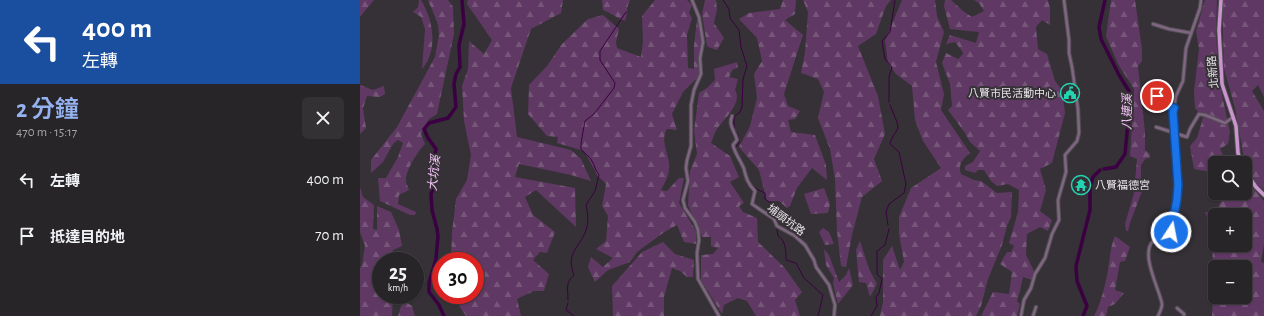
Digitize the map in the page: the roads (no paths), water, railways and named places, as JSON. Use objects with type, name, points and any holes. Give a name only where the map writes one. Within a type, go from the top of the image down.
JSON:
[{"type":"main road","name":"北新路","points":[[1221,0],[1219,30],[1221,76],[1224,93],[1236,126],[1239,156]]},
{"type":"main road","points":[[1252,181],[1264,195]]},
{"type":"street","points":[[692,0],[699,17],[703,42],[700,58],[701,74],[694,90],[691,105],[691,146],[686,168],[687,186],[683,200],[685,208],[695,222],[698,230],[698,279],[719,316]]},
{"type":"street","points":[[1021,316],[1024,300],[1031,288],[1035,274],[1045,258],[1052,234],[1059,220],[1058,200],[1066,172],[1065,156],[1077,140],[1079,133],[1078,109],[1069,53],[1069,40],[1064,0]]},
{"type":"street","points":[[1158,316],[1162,303],[1149,262],[1149,250],[1154,241],[1163,241],[1167,239],[1171,232],[1178,185],[1173,112],[1176,96],[1183,81],[1186,48],[1200,8],[1201,0]]},
{"type":"street","points":[[1154,24],[1191,33]]},
{"type":"street","points":[[1154,105],[1157,96],[1162,103],[1174,108]]},
{"type":"street","points":[[1156,127],[1187,137],[1199,114],[1225,123],[1233,117]]},
{"type":"street","name":"埔頭坑路","points":[[732,116],[732,130],[737,137],[737,140],[733,145],[744,169],[745,177],[755,191],[752,204],[774,219],[777,226],[795,236],[805,245],[814,260],[816,267],[829,285],[835,305],[834,316]]},
{"type":"street","points":[[1033,316],[1036,307]]},
{"type":"street","points":[[1177,308],[1184,314],[1184,316]]},
{"type":"waterway","name":"大坑溪","points":[[444,316],[439,305],[429,292],[429,283],[436,259],[438,236],[432,210],[431,194],[435,184],[433,164],[436,149],[428,138],[424,129],[429,123],[448,118],[456,107],[454,84],[456,74],[460,67],[459,45],[464,24],[462,0]]},
{"type":"waterway","points":[[723,0],[729,9],[730,18],[739,30],[741,47],[747,66],[743,79],[742,107],[740,112],[734,117],[734,129],[738,135],[739,142],[735,148],[742,161]]},
{"type":"waterway","points":[[889,102],[889,77],[892,67],[885,59],[882,41],[890,32],[895,0]]},
{"type":"waterway","name":"八連溪","points":[[1104,169],[1116,167],[1125,154],[1130,102],[1129,91],[1119,75],[1101,39],[1099,27],[1105,0]]},
{"type":"waterway","points":[[568,300],[568,283],[574,275],[571,262],[572,257],[586,230],[588,219],[586,205],[595,191],[599,175],[591,159],[581,149],[585,121],[594,114],[614,88],[615,83],[600,60],[600,51],[626,12]]},
{"type":"waterway","points":[[888,225],[886,212],[889,204],[904,193],[906,184],[899,152],[890,144],[898,128],[890,105]]},
{"type":"waterway","points":[[745,170],[751,184],[765,193],[765,199],[772,204],[777,218],[777,223]]},
{"type":"waterway","name":"八連溪","points":[[1083,316],[1087,306],[1077,281],[1076,266],[1090,210],[1090,187],[1093,177],[1100,170]]},
{"type":"waterway","points":[[777,229],[778,236],[781,238],[785,246],[786,260],[796,263],[804,278],[823,295],[818,316]]},
{"type":"waterway","points":[[871,316],[877,306],[876,297],[879,293],[882,279],[877,274],[877,251],[885,245],[889,229]]},
{"type":"waterway","points":[[568,303],[566,310],[574,316]]},
{"type":"place","name":"八賢市民活動中心","points":[[1070,93]]},
{"type":"place","name":"八賢福德宮","points":[[1081,185]]}]
